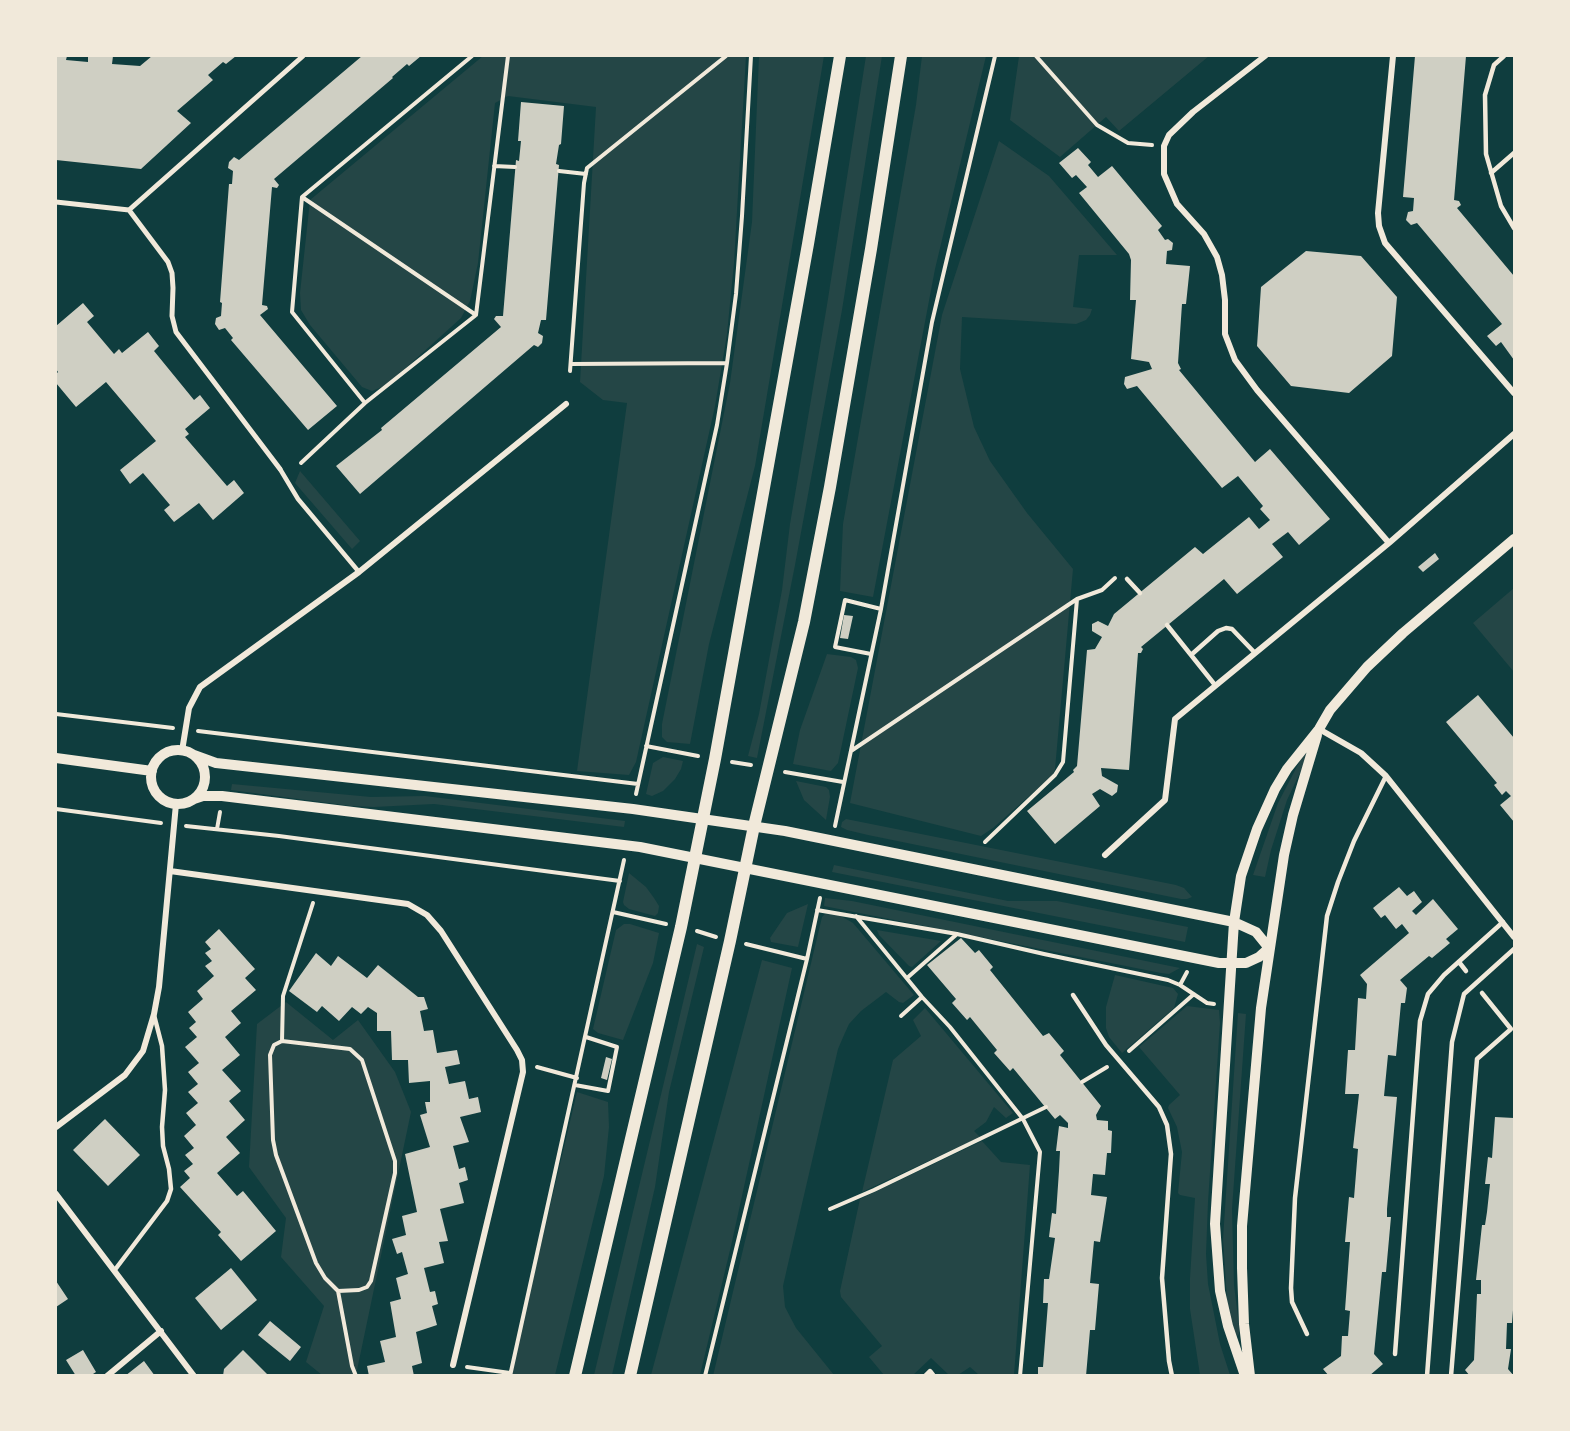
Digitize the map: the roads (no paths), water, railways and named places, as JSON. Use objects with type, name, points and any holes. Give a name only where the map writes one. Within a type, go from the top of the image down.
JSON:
[{"type":"main road","points":[[575,1376],[646,1078],[716,759],[840,56]]},
{"type":"main road","points":[[630,1376],[767,768],[804,622],[871,249],[901,56]]},
{"type":"street","points":[[129,210],[303,56]]},
{"type":"street","points":[[1264,56],[1193,112],[1168,135],[1164,146],[1164,174],[1177,204],[1204,234],[1217,257],[1226,300],[1225,334],[1235,360],[1257,390],[1389,543]]},
{"type":"street","points":[[1393,56],[1378,213],[1379,226],[1385,243],[1515,393]]},
{"type":"street","points":[[56,202],[129,210],[168,262],[172,273],[172,316],[176,332],[280,468]]},
{"type":"street","points":[[182,751],[189,708],[200,687],[359,573],[566,404]]},
{"type":"street","points":[[1105,855],[1165,800],[1175,719],[1389,543],[1515,434]]},
{"type":"street","points":[[1245,1376],[1228,1326],[1220,1292],[1215,1224],[1234,922],[1241,876],[1257,829],[1275,789],[1287,769],[1319,729],[1330,710],[1367,667],[1403,633],[1515,539]]},
{"type":"street","points":[[1319,729],[1361,753],[1386,776],[1515,937]]},
{"type":"street","points":[[1250,1376],[1244,1314],[1242,1226],[1251,1113],[1269,948],[1284,855],[1293,815],[1319,729]]},
{"type":"street","points":[[182,751],[216,763],[450,788],[754,826],[1234,922],[1256,932],[1269,948],[1252,961],[1231,964],[1190,958],[695,858],[598,842],[222,796],[203,796],[176,804],[159,796],[154,789],[152,771],[155,763],[167,753],[182,751]]},
{"type":"street","points":[[194,755],[204,769],[205,778],[200,793],[194,799]]},
{"type":"street","points":[[56,758],[152,771]]},
{"type":"street","points":[[56,1127],[125,1075],[143,1051],[159,987],[176,804]]},
{"type":"street","points":[[170,872],[408,904],[427,915],[441,931],[518,1050],[523,1072],[453,1365]]},
{"type":"street","points":[[56,1194],[194,1376]]},
{"type":"street","points":[[107,1376],[161,1331]]},
{"type":"street","points":[[926,1376],[930,1372],[933,1376]]},
{"type":"lane","points":[[1504,56],[1494,65],[1485,95],[1486,154],[1501,206],[1515,228]]},
{"type":"lane","points":[[1491,173],[1515,153]]},
{"type":"lane","points":[[280,468],[298,499],[359,573]]},
{"type":"lane","points":[[1127,579],[1140,592]]},
{"type":"lane","points":[[1167,626],[1215,686]]},
{"type":"lane","points":[[1191,656],[1218,631],[1226,628],[1232,629],[1255,653]]},
{"type":"lane","points":[[1307,1334],[1292,1302],[1291,1277],[1295,1198],[1328,916],[1354,841],[1368,808],[1386,776]]},
{"type":"lane","points":[[1395,1354],[1420,1021],[1428,994],[1444,975],[1503,922]]},
{"type":"lane","points":[[1427,1376],[1452,1042],[1464,994],[1515,949]]},
{"type":"lane","points":[[1458,962],[1466,971]]},
{"type":"lane","points":[[1451,1376],[1477,1059],[1510,1029],[1482,993]]},
{"type":"lane","points":[[1073,995],[1106,1045],[1160,1107],[1167,1125],[1172,1154],[1162,1278],[1172,1376]]},
{"type":"lane","points":[[114,1271],[167,1201],[171,1189],[162,1137],[165,1090],[162,1046],[154,1014]]}]
